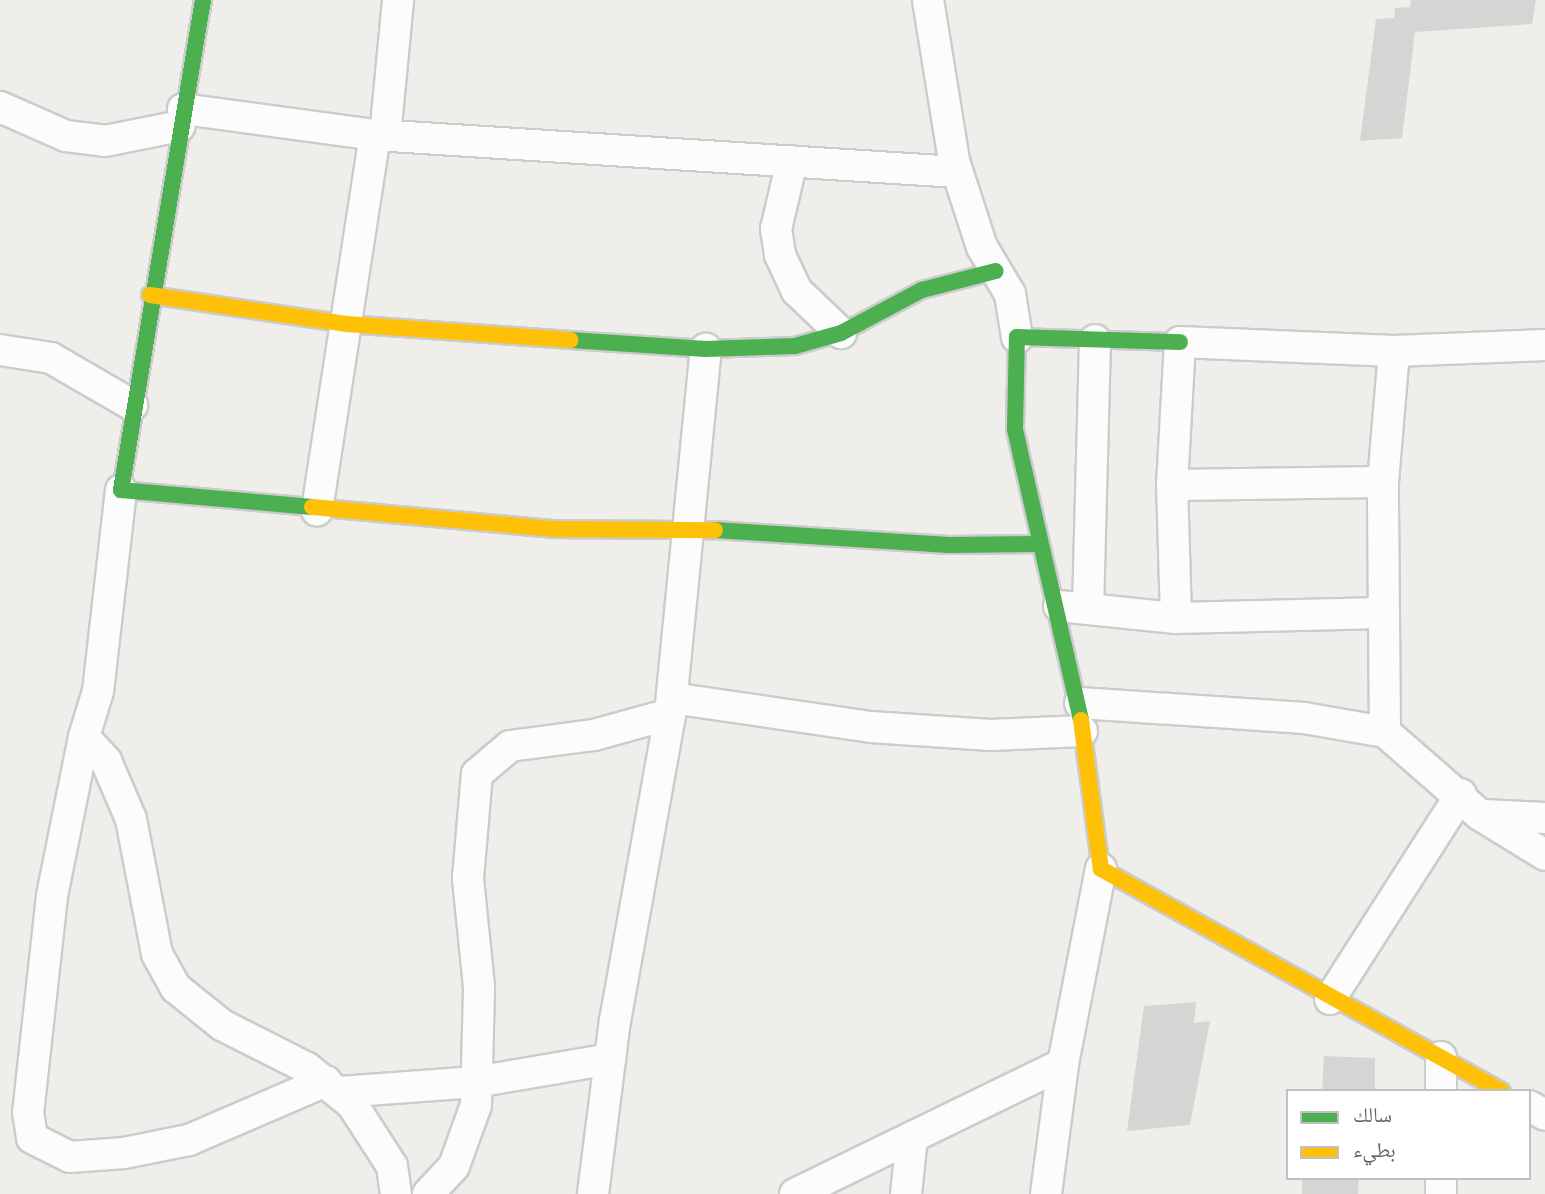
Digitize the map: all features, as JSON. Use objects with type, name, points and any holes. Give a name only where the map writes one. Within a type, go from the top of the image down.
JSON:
[{"type":"street","points":[[203,0],[132,405],[97,691],[84,737],[52,896],[28,1112],[32,1138],[70,1157],[137,1150],[189,1140],[333,1087],[476,1082],[610,1059]]},
{"type":"street","points":[[317,511],[346,324],[380,136],[398,0]]},
{"type":"street","points":[[928,0],[957,172],[996,271],[1013,303],[1017,337],[1015,429],[1037,544],[1074,607]]},
{"type":"street","points":[[0,107],[66,136],[105,141],[182,117],[380,136],[957,172]]},
{"type":"street","points":[[792,161],[776,229],[780,255],[797,290],[841,333]]},
{"type":"street","points":[[150,295],[346,324],[706,349],[795,346],[841,333],[897,301],[996,271]]},
{"type":"street","points":[[1017,337],[1394,351],[1545,345]]},
{"type":"street","points":[[1046,1194],[1063,1064],[1101,869],[1081,717],[1074,607],[1095,340]]},
{"type":"street","points":[[1176,618],[1172,485],[1180,342]]},
{"type":"street","points":[[593,1194],[610,1059],[671,706],[706,349]]},
{"type":"street","points":[[0,350],[51,358],[132,405]]},
{"type":"street","points":[[1385,732],[1383,482],[1394,351]]},
{"type":"street","points":[[1172,485],[1383,482]]},
{"type":"street","points":[[121,490],[317,511],[552,529],[690,528],[949,545],[1037,544]]},
{"type":"street","points":[[1074,607],[1176,618],[1382,613]]},
{"type":"street","points":[[428,1194],[454,1166],[464,1144],[476,1082],[479,987],[468,878],[477,774],[510,746],[594,735],[671,706],[871,727],[991,735],[1081,717],[1304,718],[1385,732],[1471,805],[1545,855]]},
{"type":"street","points":[[84,737],[106,761],[131,819],[144,911],[176,988],[222,1025],[333,1087],[377,1136],[392,1166],[396,1194]]},
{"type":"street","points":[[1471,805],[1545,818]]},
{"type":"street","points":[[1330,999],[1471,805]]},
{"type":"street","points":[[1101,869],[1330,999],[1498,1089]]},
{"type":"street","points":[[1441,1057],[1441,1089]]},
{"type":"street","points":[[795,1194],[1063,1064]]},
{"type":"street","points":[[906,1194],[912,1137]]},
{"type":"building","points":[[1411,0],[1536,0],[1532,24],[1415,32],[1402,138],[1360,141],[1376,19],[1394,18],[1395,8],[1410,7]]},
{"type":"building","points":[[1196,1002],[1194,1023],[1210,1021],[1190,1125],[1127,1131],[1144,1006]]},
{"type":"building","points":[[1324,1056],[1375,1058],[1375,1089],[1322,1089]]},
{"type":"building","points":[[1302,1180],[1359,1180],[1358,1194],[1302,1194]]},
{"type":"traffic: fast","points":[[203,0],[121,490],[312,507]]},
{"type":"traffic: fast","points":[[570,340],[706,349],[795,346],[841,333],[922,290],[996,271]]},
{"type":"traffic: fast","points":[[1081,720],[1015,429],[1017,337],[1180,342]]},
{"type":"traffic: fast","points":[[715,530],[949,545],[1037,544]]},
{"type":"traffic: slow","points":[[150,295],[346,324],[570,340]]},
{"type":"traffic: slow","points":[[312,507],[552,529],[715,530]]},
{"type":"traffic: slow","points":[[1081,720],[1101,869],[1498,1089]]}]
